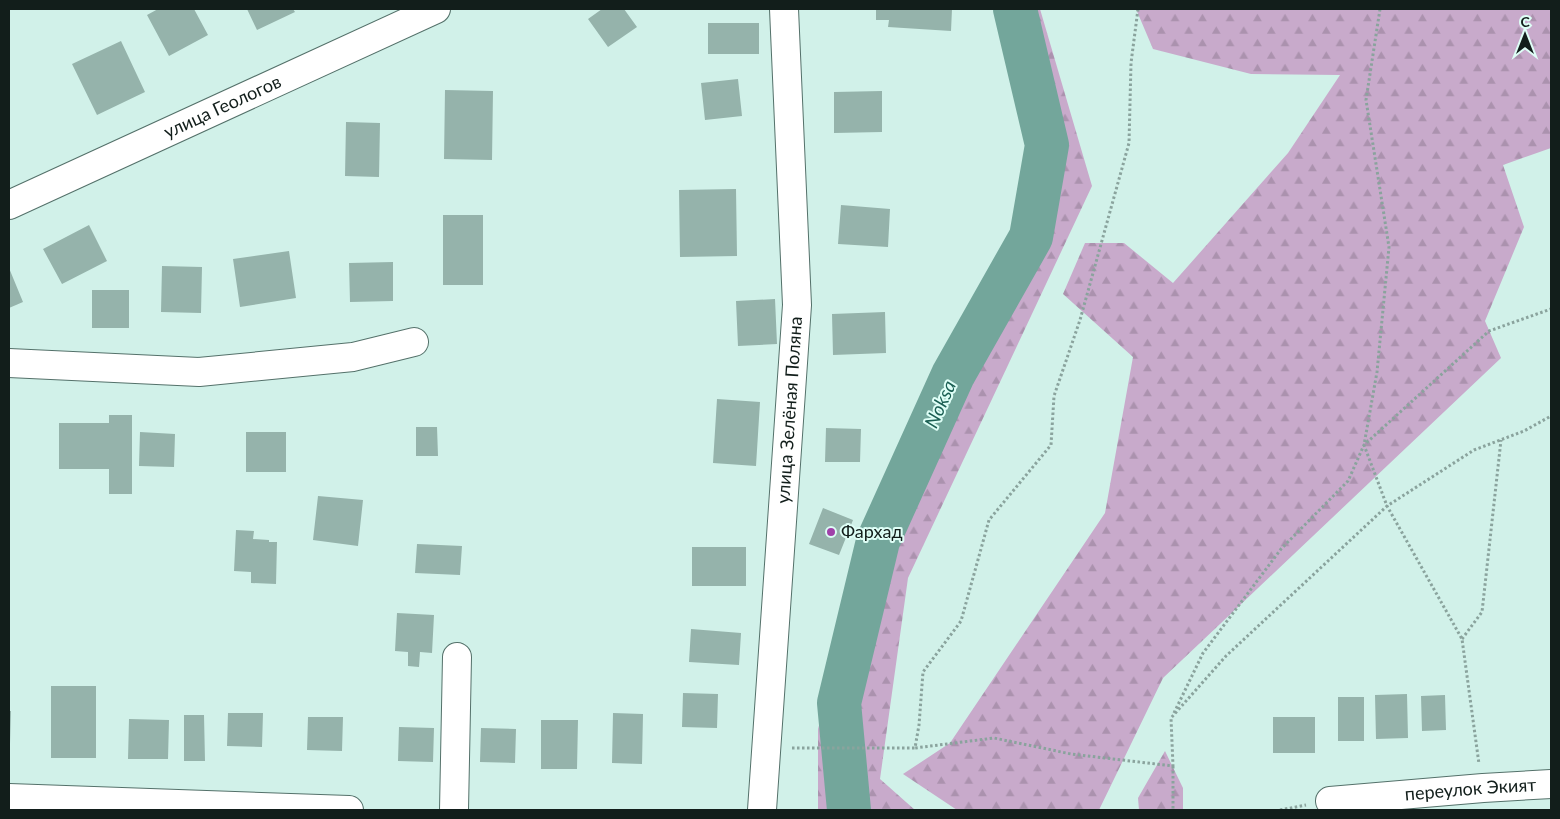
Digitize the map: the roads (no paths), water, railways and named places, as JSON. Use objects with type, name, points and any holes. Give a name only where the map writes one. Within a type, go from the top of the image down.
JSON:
[{"type":"street","name":"улица Геологов","points":[[9,205],[436,9]]},
{"type":"street","name":"улица Зелёная Поляна","points":[[762,810],[797,305],[784,9]]},
{"type":"street","points":[[9,363],[199,372],[353,357],[414,342]]},
{"type":"street","points":[[454,810],[457,657]]},
{"type":"street","name":"переулок Экият","points":[[1330,801],[1484,799],[1551,784]]},
{"type":"street","points":[[9,798],[349,810]]},
{"type":"waterway","name":"Noksa","points":[[849,810],[839,703],[878,541],[953,375],[1031,237],[1047,145],[1015,9]]},
{"type":"place","name":"Фархад","points":[[831,532]]}]
